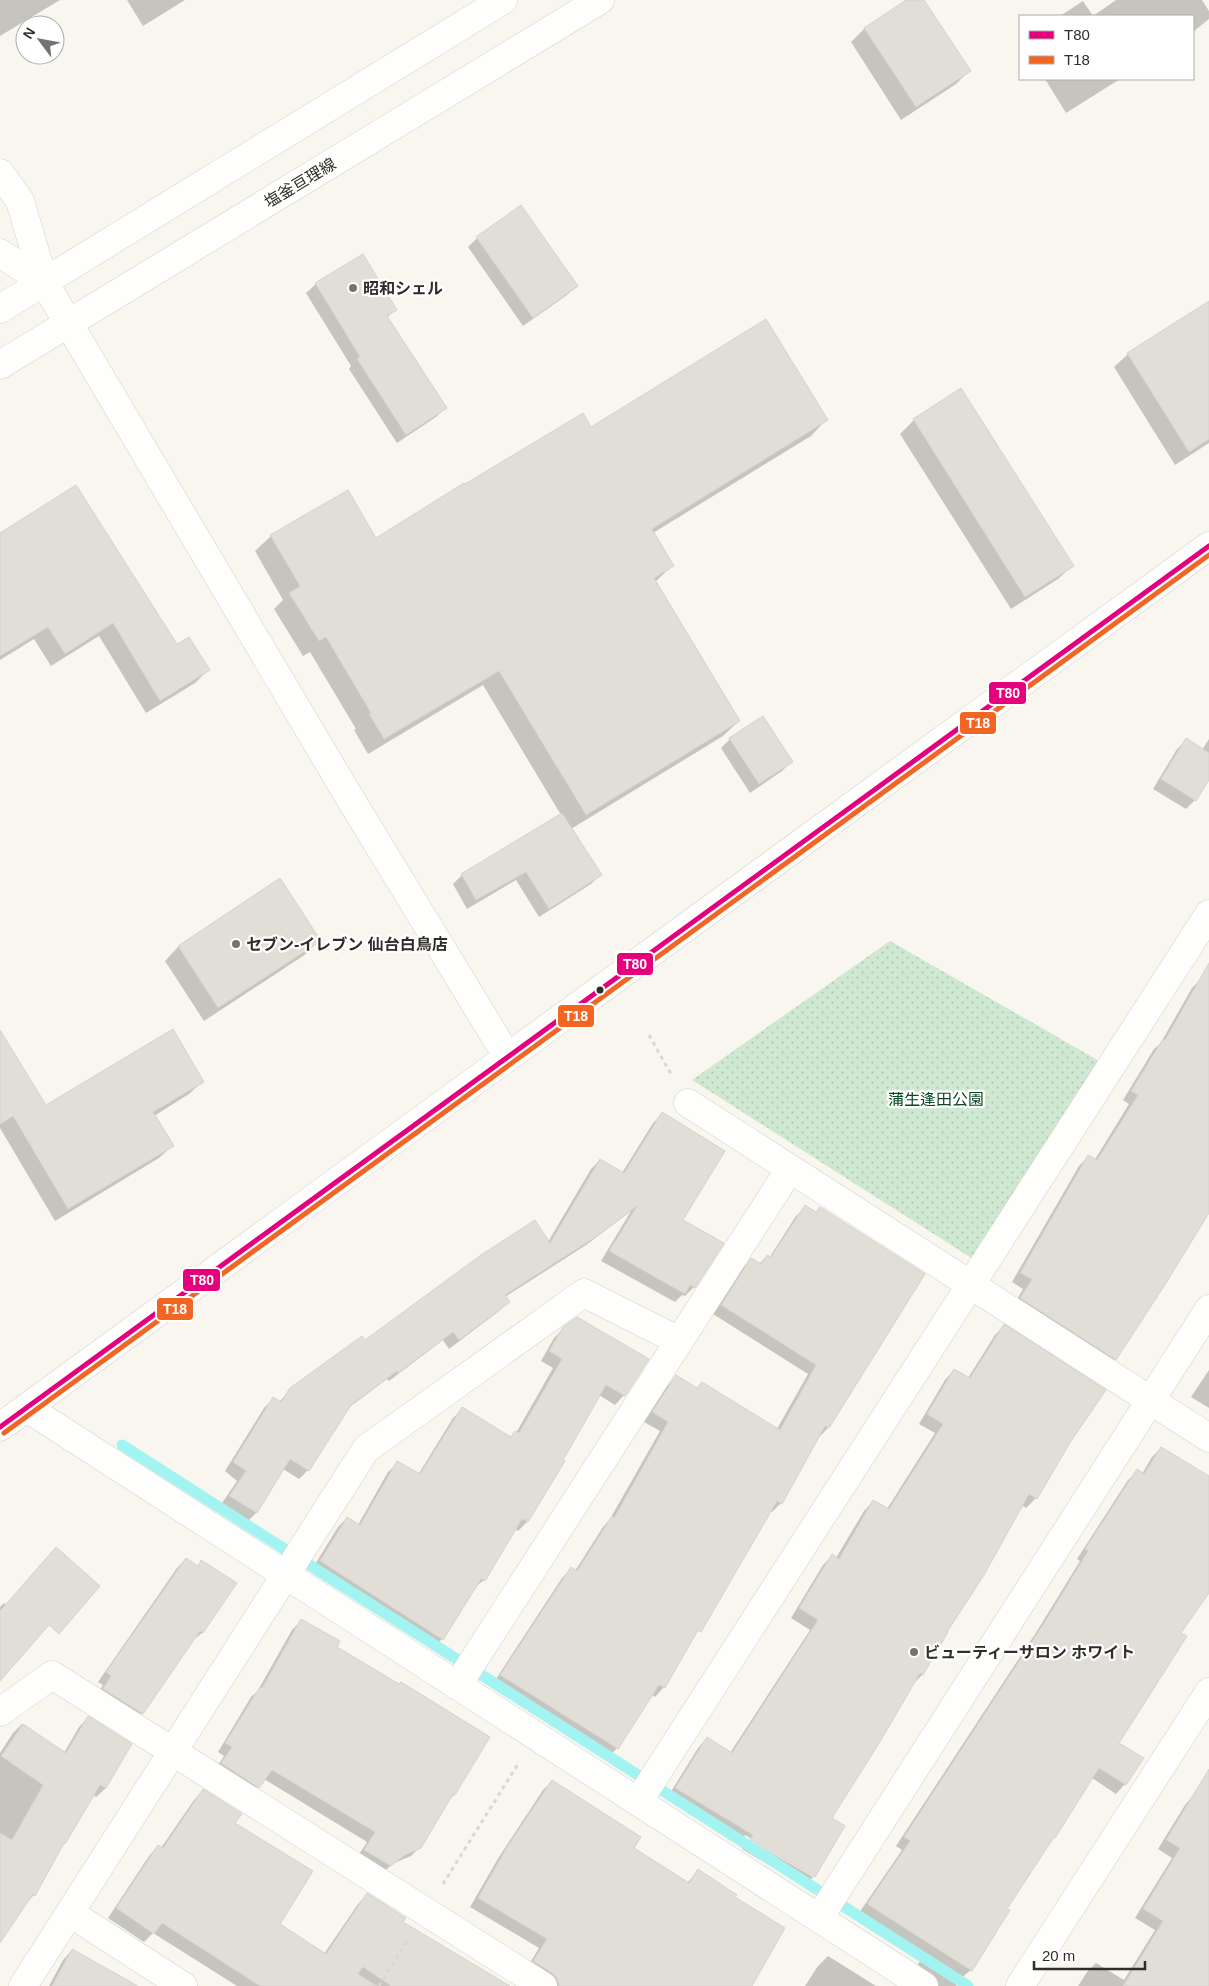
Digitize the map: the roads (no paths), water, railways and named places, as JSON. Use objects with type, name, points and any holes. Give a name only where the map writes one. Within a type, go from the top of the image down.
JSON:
[{"type":"main road","points":[[0,309],[503,0]]},
{"type":"main road","name":"塩釜亘理線","points":[[0,365],[600,0]]},
{"type":"main road","points":[[0,173],[20,202],[44,282],[345,790],[507,1056]]},
{"type":"main road","points":[[0,253],[44,282]]},
{"type":"main road","points":[[0,1427],[1209,546]]},
{"type":"main road","points":[[647,1789],[1209,914]]},
{"type":"main road","points":[[688,1103],[1209,1438]]},
{"type":"main road","points":[[465,1673],[790,1169]]},
{"type":"main road","points":[[24,1986],[366,1449],[584,1293],[679,1341]]},
{"type":"main road","points":[[827,1905],[1209,1309]]},
{"type":"main road","points":[[26,1408],[294,1563],[465,1673],[535,1736],[647,1789],[827,1905],[924,1986]]},
{"type":"main road","points":[[0,1712],[52,1674],[543,1986]]},
{"type":"main road","points":[[1020,1986],[1209,1692]]},
{"type":"main road","points":[[70,1913],[183,1986]]},
{"type":"waterway","points":[[122,1445],[968,1986]]},
{"type":"place","name":"昭和シェル","points":[[353,288]]},
{"type":"place","name":"セブン-イレブン 仙台白鳥店","points":[[236,944]]},
{"type":"place","name":"ビューティーサロン ホワイト","points":[[914,1652]]},
{"type":"park label","name":"蒲生逢田公園","points":[[936,1099]]}]
